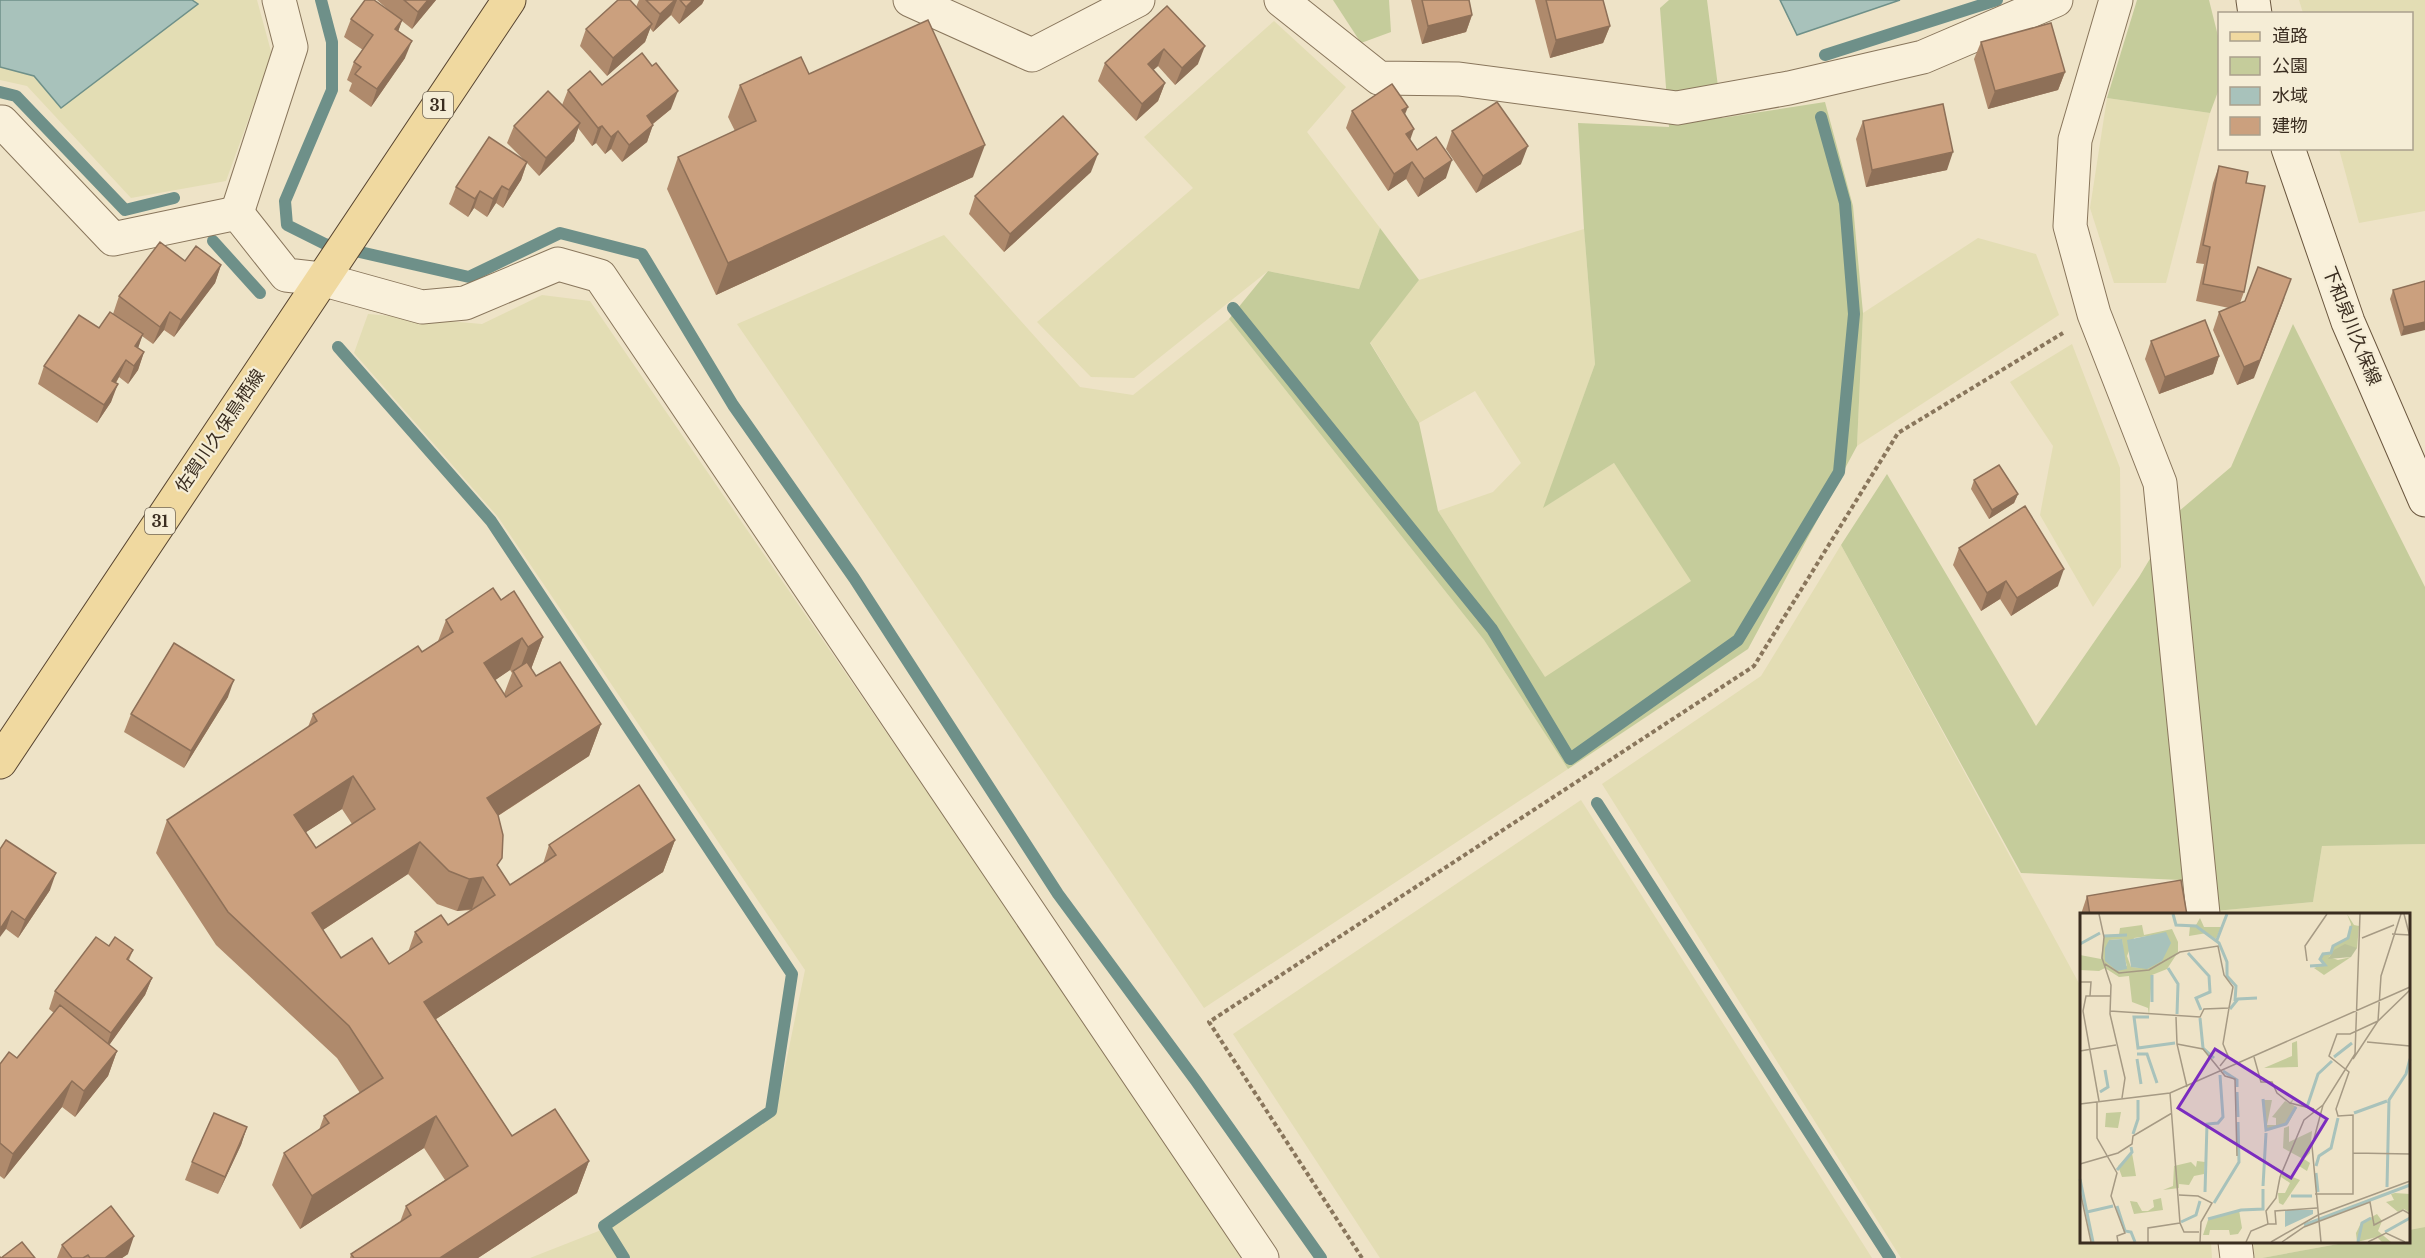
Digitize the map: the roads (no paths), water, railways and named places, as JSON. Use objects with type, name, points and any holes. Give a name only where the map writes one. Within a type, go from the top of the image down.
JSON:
[{"type":"main road","name":"31","points":[[321,279],[509,0]]},
{"type":"main road","name":"佐賀川久保鳥栖線","points":[[0,762],[321,279]]},
{"type":"street","points":[[237,213],[291,46],[279,0]]},
{"type":"street","points":[[910,0],[1032,54],[1138,0]]},
{"type":"street","points":[[1281,0],[1379,78],[1459,79],[1677,108],[1789,88],[1923,57],[2056,0]]},
{"type":"street","points":[[2116,0],[2075,140],[2070,226],[2094,314],[2160,483],[2203,913]]},
{"type":"street","points":[[0,122],[3,122],[113,239],[237,213]]},
{"type":"street","name":"下和泉川久保線","points":[[2289,150],[2348,322],[2425,500]]},
{"type":"street","points":[[237,213],[286,275],[321,279],[422,307],[465,303],[558,264],[600,276],[1262,1258]]},
{"type":"street","points":[[2235,1243],[2237,1258]]},
{"type":"water","points":[[0,0],[192,0],[198,4],[61,108],[34,76],[0,67]]},
{"type":"water","points":[[1780,0],[1900,0],[1797,35]]},
{"type":"waterway","points":[[321,0],[332,42],[332,90],[285,201],[287,225],[325,244],[469,277],[560,233],[642,254],[733,405],[854,578],[1058,894],[1196,1081],[1321,1258]]},
{"type":"waterway","points":[[1825,55],[1997,0]]},
{"type":"waterway","points":[[0,92],[16,96],[125,210],[174,198]]},
{"type":"waterway","points":[[1233,308],[1492,629],[1570,759],[1738,640],[1839,472],[1854,314],[1845,203],[1821,117]]},
{"type":"waterway","points":[[213,241],[260,293]]},
{"type":"waterway","points":[[338,347],[491,521],[792,974],[771,1111],[604,1226],[624,1258]]},
{"type":"waterway","points":[[1597,803],[1890,1258]]}]
